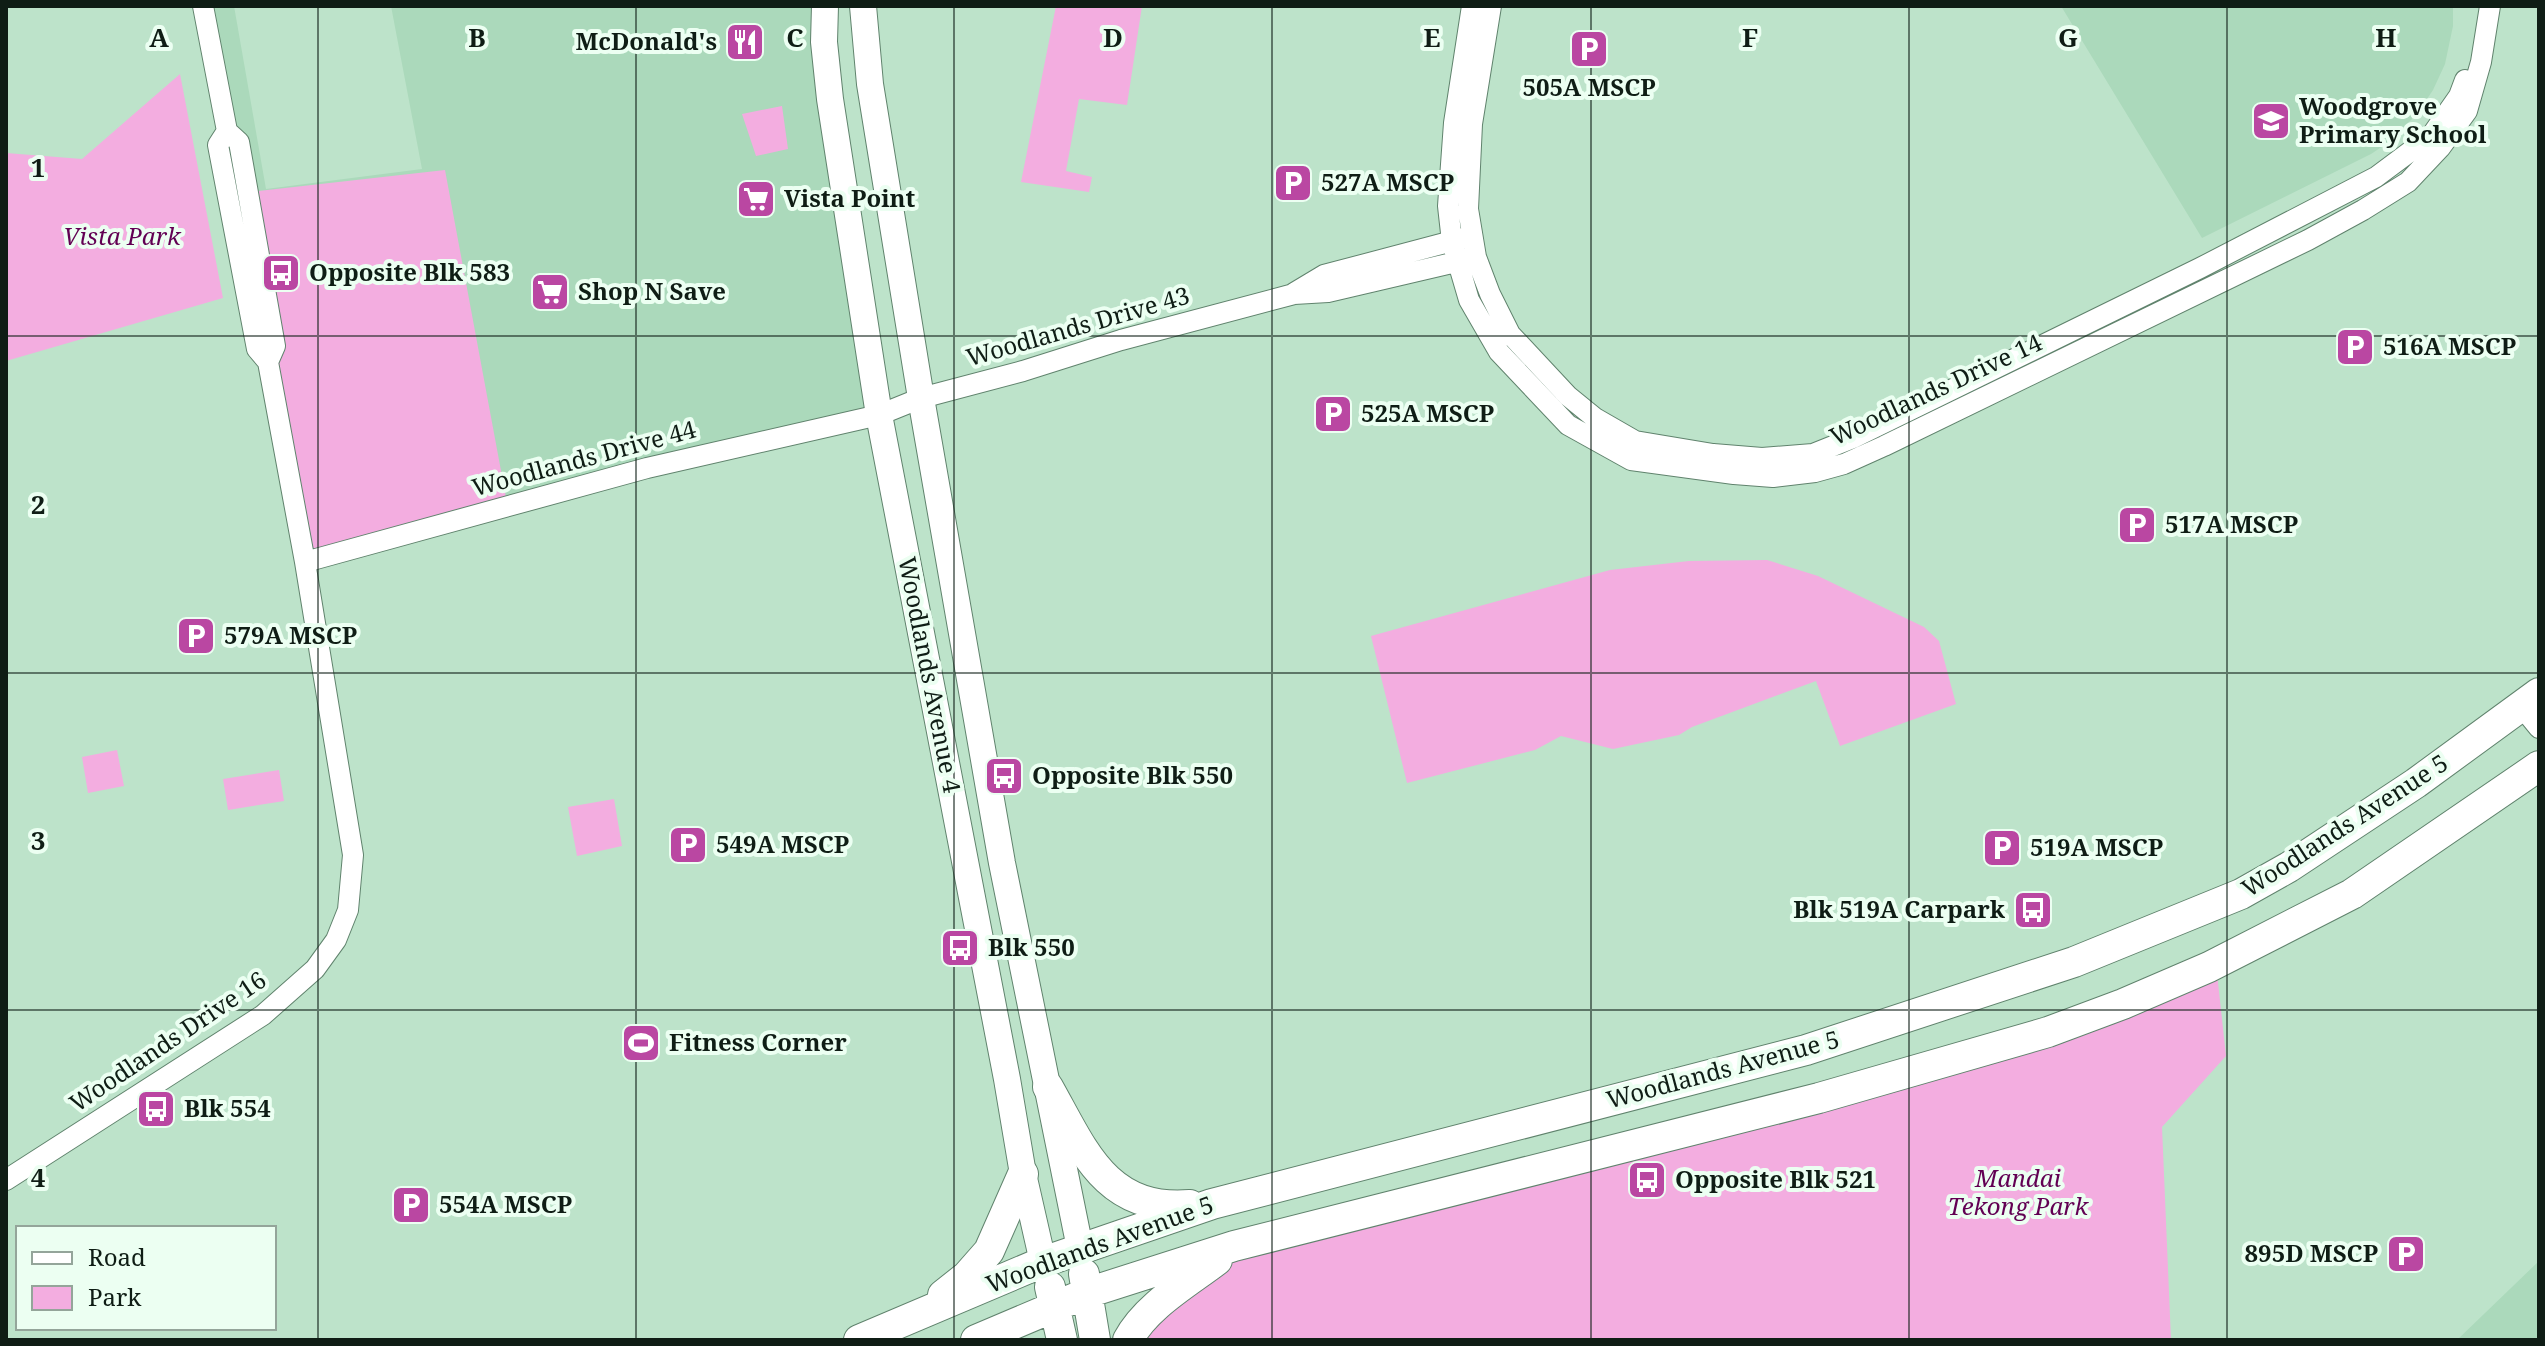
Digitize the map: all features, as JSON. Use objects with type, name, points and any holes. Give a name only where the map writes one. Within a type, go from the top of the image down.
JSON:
[{"type":"main road","name":"Woodlands Avenue 5","points":[[859,1340],[1043,1262],[1212,1204],[1806,1050],[2074,962],[2241,894],[2289,867],[2533,709]]},
{"type":"main road","name":"Woodlands Avenue 5","points":[[976,1340],[1055,1304],[1234,1246],[1819,1098],[2048,1032],[2209,967],[2352,894],[2539,766]]},
{"type":"main road","points":[[1048,1087],[1087,1156],[1113,1186],[1133,1197],[1171,1207],[1212,1204]]},
{"type":"main road","points":[[908,1319],[967,1276],[989,1251],[1023,1174]]},
{"type":"main road","points":[[1128,1340],[1134,1328],[1149,1313],[1234,1246]]},
{"type":"main road","name":"Woodlands Avenue 4","points":[[1080,1248],[1095,1340]]},
{"type":"main road","name":"Woodlands Avenue 4","points":[[1043,1262],[1062,1340]]},
{"type":"street","name":"Woodlands Drive 16","points":[[6,1180],[263,1015],[315,969],[336,940],[348,910],[353,855],[305,562],[268,362],[275,346],[273,330],[239,142],[227,131],[203,6]]},
{"type":"street","name":"Woodlands Avenue 4","points":[[825,6],[824,42],[830,99],[879,415],[1023,1174],[1043,1262]]},
{"type":"street","name":"Woodlands Avenue 4","points":[[863,6],[870,84],[1002,863],[1080,1248]]},
{"type":"street","name":"Woodlands Drive 14","points":[[1472,6],[1454,123],[1448,206],[1464,249],[1510,334],[1568,396],[1595,418],[1635,441],[1762,458],[1813,454],[1853,438],[2053,341],[2376,177],[2431,136],[2459,96],[2473,59],[2479,6]]},
{"type":"street","name":"Woodlands Drive 14","points":[[1491,6],[1472,124],[1464,249],[1469,300],[1499,352],[1568,425],[1631,460],[1773,477],[1815,472],[1844,464],[2308,240],[2390,195],[2408,182],[2440,148],[2467,111],[2481,62],[2490,6]]},
{"type":"street","name":"Woodlands Drive 43","points":[[879,415],[921,398],[1294,294],[1324,275],[1464,249]]},
{"type":"street","name":"Woodlands Drive 44","points":[[305,562],[647,468],[879,415]]},
{"type":"shaded area","name":"Vista Point","points":[[202,6],[234,6],[266,189],[422,169],[391,6],[824,6],[878,415],[305,562]]},
{"type":"shaded area","name":"Woodgrove Primary School","points":[[2061,6],[2453,6],[2453,26],[2445,64],[2433,90],[2417,114],[2389,142],[2371,154],[2202,238]]},
{"type":"shaded area","points":[[2539,1261],[2539,1340],[2457,1340]]},
{"type":"green space","points":[[1056,6],[1142,6],[1127,105],[1079,99],[1066,171],[1092,177],[1089,192],[1021,182]]},
{"type":"green space","name":"Vista Park","points":[[180,74],[223,298],[6,361],[6,153],[82,159]]},
{"type":"green space","points":[[782,106],[788,149],[756,156],[742,114]]},
{"type":"green space","points":[[445,170],[507,503],[308,559],[249,192]]},
{"type":"green space","points":[[1767,560],[1818,576],[1924,627],[1939,641],[1956,704],[1840,746],[1816,681],[1692,727],[1679,735],[1613,749],[1561,736],[1535,750],[1407,783],[1371,636],[1610,570],[1689,561]]},
{"type":"green space","points":[[117,750],[124,786],[88,793],[82,757]]},
{"type":"green space","points":[[279,770],[284,801],[228,810],[223,779]]},
{"type":"green space","points":[[614,799],[622,846],[577,856],[568,807]]},
{"type":"green space","name":"Mandai Tekong Park","points":[[2216,964],[2226,1056],[2162,1127],[2171,1340],[1128,1340],[1234,1247],[1819,1099]]},
{"type":"place","name":"McDonald's","points":[[745,42]]},
{"type":"place","name":"505A MSCP","points":[[1589,49]]},
{"type":"place","name":"Woodgrove Primary School","points":[[2271,121]]},
{"type":"place","name":"527A MSCP","points":[[1293,183]]},
{"type":"place","name":"Vista Point","points":[[756,199]]},
{"type":"place","name":"Opposite Blk 583","points":[[281,273]]},
{"type":"place","name":"Shop N Save","points":[[550,292]]},
{"type":"place","name":"516A MSCP","points":[[2355,347]]},
{"type":"place","name":"525A MSCP","points":[[1333,414]]},
{"type":"place","name":"517A MSCP","points":[[2137,525]]},
{"type":"place","name":"579A MSCP","points":[[196,636]]},
{"type":"place","name":"Opposite Blk 550","points":[[1004,776]]},
{"type":"place","name":"549A MSCP","points":[[688,845]]},
{"type":"place","name":"519A MSCP","points":[[2002,848]]},
{"type":"place","name":"Blk 519A Carpark","points":[[2033,910]]},
{"type":"place","name":"Blk 550","points":[[960,948]]},
{"type":"place","name":"Fitness Corner","points":[[641,1043]]},
{"type":"place","name":"Blk 554","points":[[156,1109]]},
{"type":"place","name":"Opposite Blk 521","points":[[1647,1180]]},
{"type":"place","name":"554A MSCP","points":[[411,1205]]},
{"type":"place","name":"895D MSCP","points":[[2406,1254]]}]
